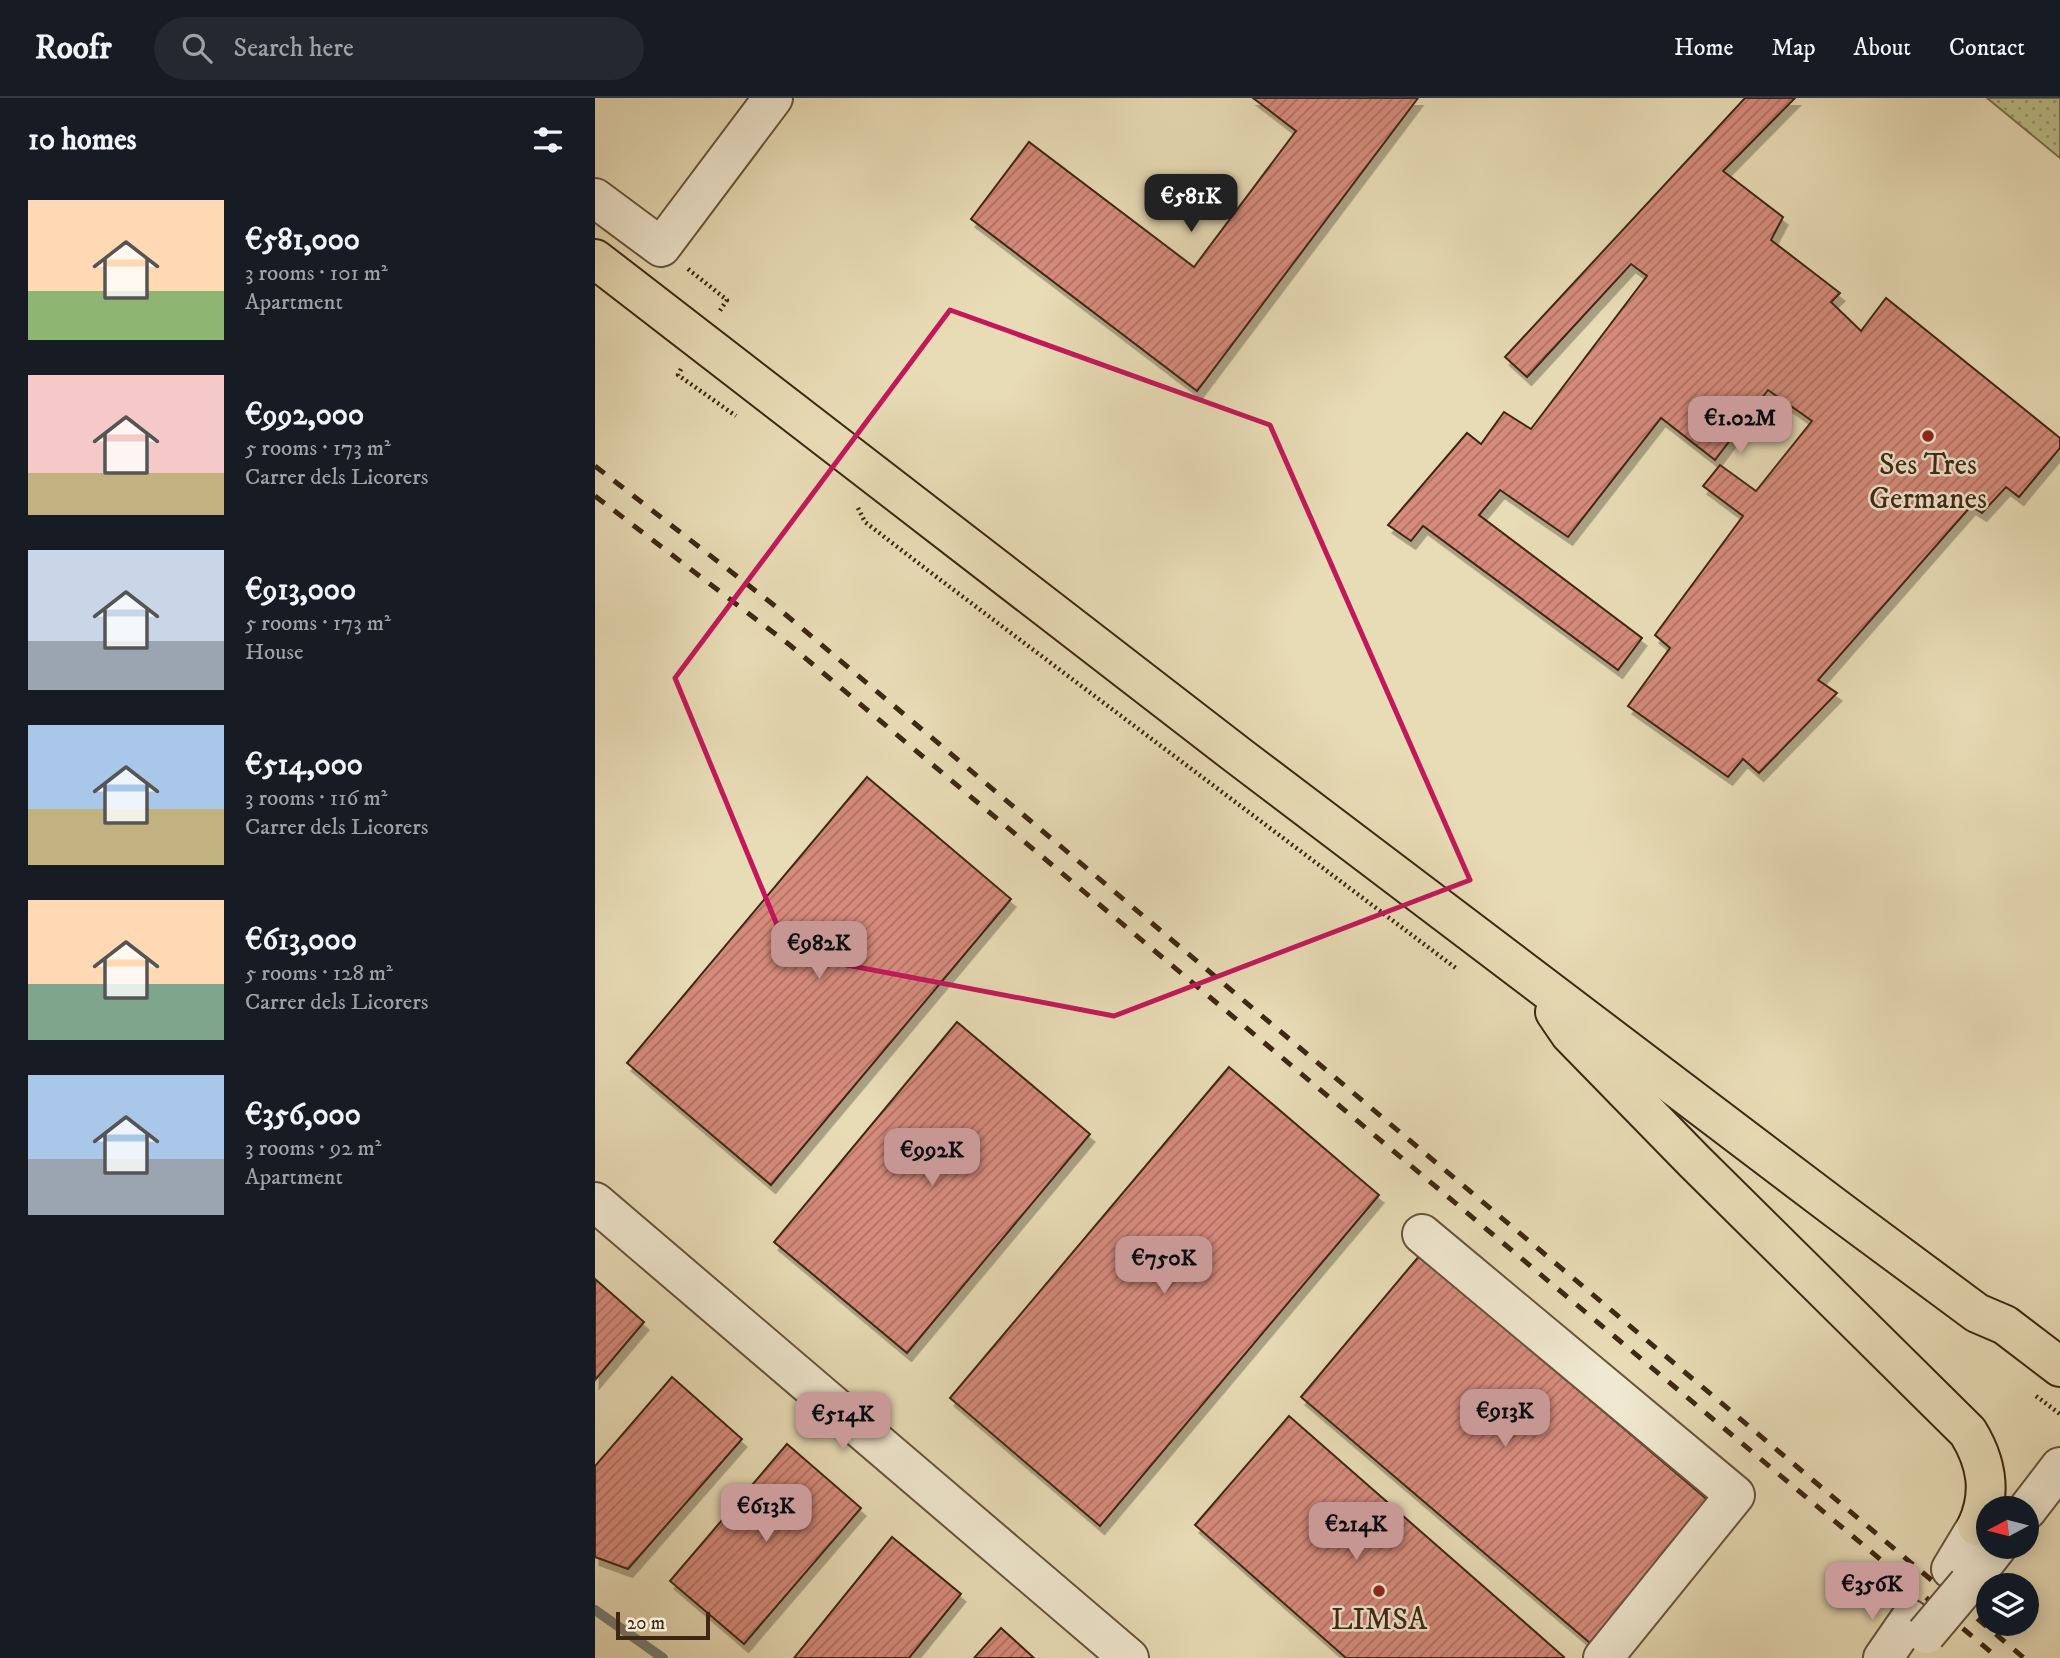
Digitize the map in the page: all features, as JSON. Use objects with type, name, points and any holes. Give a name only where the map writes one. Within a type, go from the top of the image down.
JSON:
[{"type":"main road","points":[[595,259],[1240,757],[1977,1313],[2005,1325],[2060,1367]]},
{"type":"main road","points":[[1528,972],[1570,1034],[1693,1161],[1968,1432],[1982,1458],[1987,1496]]},
{"type":"main road","points":[[1977,1313],[1997,1339],[2060,1387]]},
{"type":"street","points":[[595,198],[661,247],[773,98]]},
{"type":"street","points":[[595,1202],[1129,1658]]},
{"type":"street","points":[[1422,1234],[1735,1495],[1604,1658]]},
{"type":"street","points":[[2038,1496],[2060,1467]]},
{"type":"street","points":[[1883,1658],[1913,1637],[1976,1553]]},
{"type":"highlighted area","points":[[950,310],[1270,425],[1470,880],[1114,1016],[789,954],[675,678]]},
{"type":"green space","points":[[1987,98],[2060,98],[2060,158]]},
{"type":"building","points":[[1253,98],[1418,98],[1197,391],[971,219],[1029,142],[1194,267],[1296,131]]},
{"type":"building","name":"Ses Tres Germanes","points":[[1745,98],[1795,98],[1723,171],[1783,217],[1771,240],[1840,293],[1831,302],[1861,331],[1886,298],[2060,438],[2060,448],[2019,497],[2006,487],[1982,513],[1971,506],[1818,680],[1837,693],[1759,773],[1743,759],[1728,777],[1628,706],[1670,648],[1655,635],[1743,516],[1703,486],[1720,465],[1756,491],[1812,421],[1768,390],[1715,460],[1661,418],[1568,537],[1500,490],[1479,515],[1642,638],[1618,670],[1423,526],[1411,541],[1388,525],[1467,433],[1481,444],[1504,412],[1531,429],[1647,276],[1631,264],[1527,377],[1505,357]]},
{"type":"building","points":[[867,777],[1011,899],[771,1185],[627,1063]]},
{"type":"building","points":[[957,1022],[1090,1134],[907,1353],[774,1242]]},
{"type":"building","points":[[1229,1067],[1379,1195],[1100,1526],[950,1398]]},
{"type":"building","points":[[1420,1255],[1710,1502],[1590,1643],[1301,1397]]},
{"type":"building","points":[[595,1279],[644,1322],[595,1380]]},
{"type":"building","points":[[672,1377],[742,1439],[628,1569],[595,1557],[595,1466]]},
{"type":"building","name":"LIMSA","points":[[1289,1416],[1564,1657],[1346,1658],[1195,1525]]},
{"type":"building","points":[[787,1444],[861,1508],[744,1644],[670,1581]]},
{"type":"building","points":[[892,1537],[961,1594],[909,1658],[794,1658]]},
{"type":"building","points":[[1001,1628],[1034,1658],[974,1658]]},
{"type":"waterway","points":[[595,1610],[663,1658]]},
{"type":"railway","points":[[595,466],[779,609],[2024,1658]]},
{"type":"railway","points":[[595,496],[791,646],[1998,1658]]},
{"type":"place","name":"Ses Tres Germanes","points":[[1928,436]]},
{"type":"place","name":"LIMSA","points":[[1379,1591]]}]
